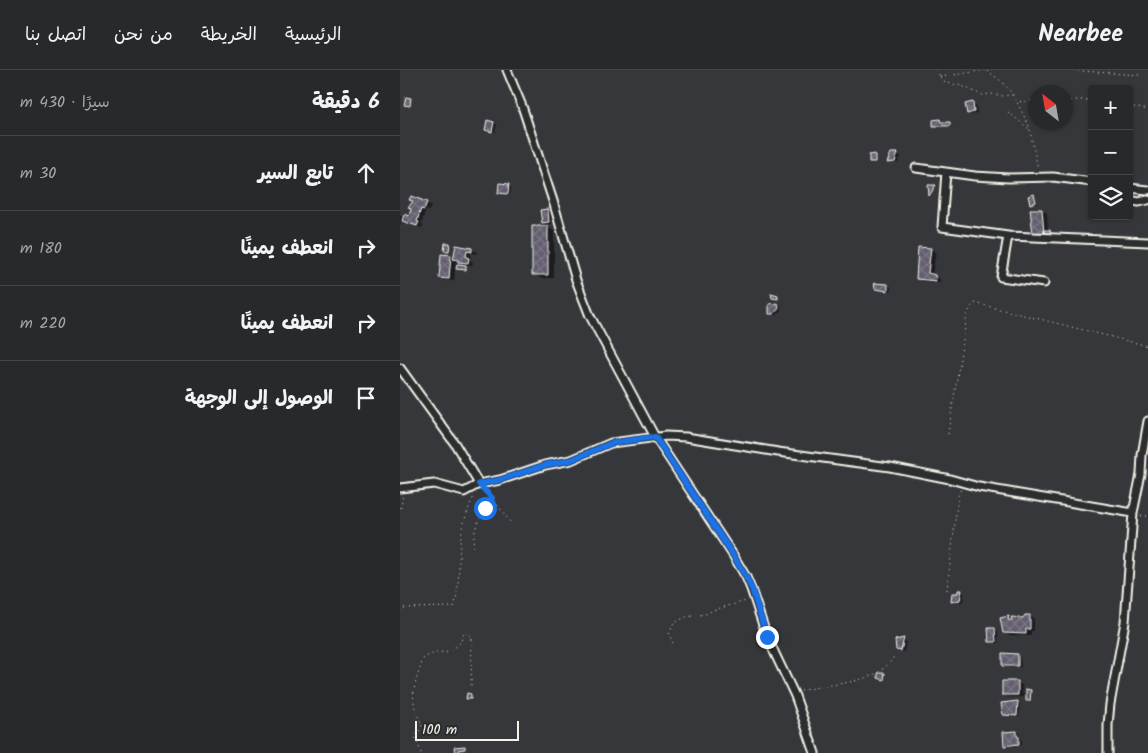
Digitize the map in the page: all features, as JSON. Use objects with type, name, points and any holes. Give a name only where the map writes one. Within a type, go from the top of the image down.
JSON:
[{"type":"street","points":[[507,70],[522,106],[582,297],[590,316],[655,437],[733,555],[749,583],[769,643],[793,693],[816,753]]},
{"type":"street","points":[[916,168],[1008,178],[1088,182]]},
{"type":"street","points":[[946,172],[942,227],[1008,236],[1148,242]]},
{"type":"street","points":[[1133,188],[1148,190]]},
{"type":"street","points":[[1133,201],[1139,202],[1148,200]]},
{"type":"street","points":[[1008,236],[1002,277],[1044,283]]},
{"type":"street","points":[[400,368],[455,444],[479,484]]},
{"type":"street","points":[[1108,753],[1110,704],[1124,622],[1133,513],[1141,474],[1148,421]]},
{"type":"street","points":[[402,488],[434,484],[464,492],[479,484],[500,480],[545,465],[571,460],[612,443],[655,437],[686,437],[890,467],[950,479],[964,484],[1133,513]]},
{"type":"path","points":[[936,70],[943,82],[962,86],[982,94],[1013,95]]},
{"type":"path","points":[[940,77],[986,70],[998,78],[1013,95],[1028,125]]},
{"type":"path","points":[[1068,70],[1139,75]]},
{"type":"path","points":[[1073,100],[1088,100]]},
{"type":"path","points":[[1017,102],[1028,101]]},
{"type":"path","points":[[1133,107],[1148,110]]},
{"type":"path","points":[[1008,112],[1028,127]]},
{"type":"path","points":[[1030,130],[1039,178]]},
{"type":"path","points":[[948,434],[967,315],[975,303],[1148,346]]},
{"type":"path","points":[[400,611],[404,608],[454,607],[458,595],[460,542],[465,516],[479,484],[511,523]]},
{"type":"path","points":[[946,590],[958,496],[964,484]]},
{"type":"path","points":[[400,513],[402,488]]},
{"type":"path","points":[[473,547],[473,538],[480,516],[492,498]]},
{"type":"path","points":[[1133,513],[1144,517],[1148,516]]},
{"type":"path","points":[[673,643],[670,634],[674,623],[686,617],[706,614],[713,610],[755,599]]},
{"type":"path","points":[[421,753],[415,736],[421,729],[422,724],[414,711],[413,704],[414,683],[422,659],[435,652],[452,649],[461,642],[465,632],[472,636],[471,688]]},
{"type":"path","points":[[793,693],[861,680],[889,665],[894,656]]},
{"type":"building","points":[[406,97],[411,98],[410,106],[404,105]]},
{"type":"building","points":[[973,102],[974,112],[967,114],[965,104]]},
{"type":"building","points":[[940,119],[941,122],[950,122],[950,126],[933,126],[933,120]]},
{"type":"building","points":[[487,120],[494,122],[492,132],[485,130]]},
{"type":"building","points":[[891,153],[898,153],[895,162],[887,163]]},
{"type":"building","points":[[875,154],[875,162],[869,162],[869,155]]},
{"type":"building","points":[[499,183],[509,184],[508,194],[498,193]]},
{"type":"building","points":[[928,185],[936,185],[929,196]]},
{"type":"building","points":[[1034,194],[1036,202],[1030,204],[1028,196]]},
{"type":"building","points":[[411,196],[427,202],[424,210],[421,209],[417,226],[402,221],[404,214],[409,216],[411,209],[408,208],[413,201],[409,200]]},
{"type":"building","points":[[548,209],[549,222],[542,223],[540,210]]},
{"type":"building","points":[[1030,209],[1042,209],[1044,233],[1033,234]]},
{"type":"building","points":[[532,226],[548,226],[548,275],[532,275]]},
{"type":"building","points":[[1044,230],[1050,230],[1051,234],[1045,235]]},
{"type":"building","points":[[445,243],[450,243],[449,251],[444,251]]},
{"type":"building","points":[[456,245],[472,248],[472,252],[467,251],[468,263],[458,262],[458,260],[453,259]]},
{"type":"building","points":[[918,247],[931,248],[928,273],[935,275],[936,281],[916,279]]},
{"type":"building","points":[[441,254],[451,255],[449,279],[439,278]]},
{"type":"building","points":[[457,264],[466,265],[466,270],[456,269]]},
{"type":"building","points":[[874,283],[888,284],[888,291],[875,289]]},
{"type":"building","points":[[771,293],[778,295],[778,299],[772,298]]},
{"type":"building","points":[[778,303],[779,308],[774,314],[769,314],[769,304]]},
{"type":"building","points":[[958,590],[962,590],[960,600],[951,602],[952,593],[958,593]]},
{"type":"building","points":[[1025,615],[1030,615],[1030,629],[1026,629],[1026,634],[1003,633],[1000,618],[1009,616],[1008,620],[1012,620],[1011,617],[1023,618]]},
{"type":"building","points":[[988,628],[995,628],[996,642],[989,642]]},
{"type":"building","points":[[904,638],[901,651],[896,650],[895,640]]},
{"type":"building","points":[[1002,653],[1018,654],[1018,666],[1002,666]]},
{"type":"building","points":[[878,673],[885,673],[884,680],[878,678]]},
{"type":"building","points":[[1002,681],[1018,681],[1018,695],[1002,695]]},
{"type":"building","points":[[1026,689],[1031,690],[1030,701],[1026,701]]},
{"type":"building","points":[[467,693],[471,694],[471,699],[466,699]]},
{"type":"building","points":[[1018,701],[1017,716],[1003,715],[1001,703]]},
{"type":"building","points":[[1017,731],[1019,744],[1004,746],[1003,732]]},
{"type":"building","points":[[465,746],[465,749],[458,750],[458,753],[455,753],[454,747]]},
{"type":"route","points":[[485,508],[492,498],[479,484],[500,480],[545,465],[571,460],[612,443],[655,437],[746,577],[752,589],[767,637]]}]
